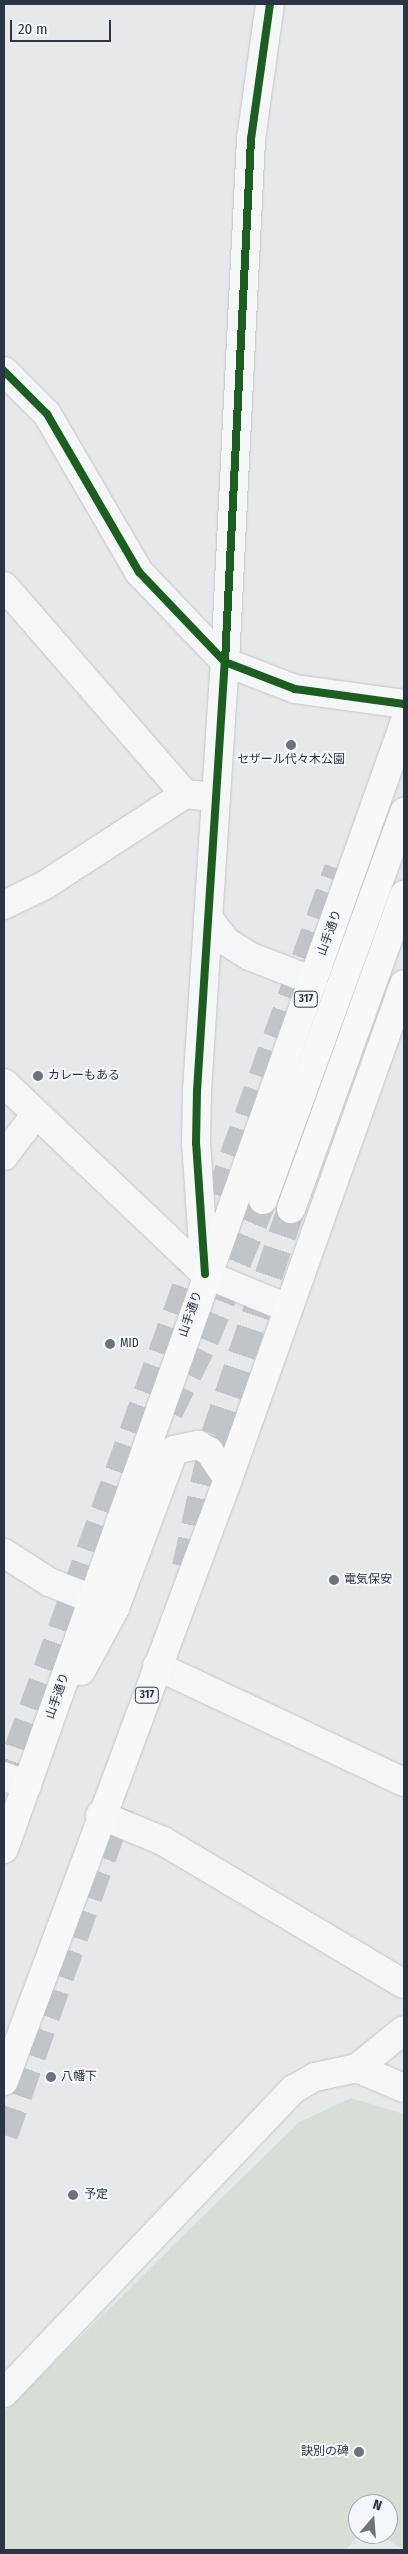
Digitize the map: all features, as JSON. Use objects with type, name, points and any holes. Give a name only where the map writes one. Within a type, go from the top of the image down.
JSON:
[{"type":"main road","name":"山手通り","points":[[4,1850],[15,1781],[42,1742],[103,1604],[205,1274],[404,724]]},
{"type":"main road","points":[[263,1200],[404,812]]},
{"type":"main road","points":[[291,1209],[404,895]]},
{"type":"main road","name":"317","points":[[4,2081],[38,1994],[100,1815],[228,1479],[287,1308],[404,984]]},
{"type":"main road","points":[[103,1604],[174,1450],[198,1445],[209,1451],[228,1479]]},
{"type":"main road","points":[[4,2049],[38,1994]]},
{"type":"street","points":[[205,1274],[196,1144],[215,797],[225,662],[251,139],[270,4]]},
{"type":"street","points":[[4,371],[47,414],[139,572],[225,662],[295,689],[404,704]]},
{"type":"street","points":[[4,586],[185,794]]},
{"type":"street","points":[[4,905],[13,897],[45,885],[185,794],[215,797]]},
{"type":"street","points":[[208,918],[227,942],[249,956],[312,981]]},
{"type":"street","points":[[4,1083],[205,1274],[287,1308]]},
{"type":"street","points":[[4,1156],[36,1115]]},
{"type":"street","points":[[4,1553],[27,1571],[103,1604]]},
{"type":"street","points":[[157,1666],[404,1782]]},
{"type":"street","points":[[100,1815],[163,1841],[404,1984]]},
{"type":"street","points":[[4,2393],[294,2089],[315,2077],[357,2068],[404,2030]]},
{"type":"street","points":[[357,2068],[404,2088]]},
{"type":"shaded area","points":[[351,2098],[404,2114],[404,2550],[394,2544],[398,2544],[398,2494],[348,2494],[348,2544],[351,2544],[346,2550],[4,2550],[4,2412],[298,2123]]},
{"type":"tunnel","points":[[4,1788],[338,869]]},
{"type":"tunnel","points":[[169,1412],[205,1340],[263,1200]]},
{"type":"tunnel","points":[[186,1567],[215,1435],[291,1209]]},
{"type":"tunnel","points":[[4,2135],[120,1807]]},
{"type":"cycle path","points":[[205,1274],[196,1143],[197,1091],[225,662],[251,139],[270,4]]},
{"type":"cycle path","points":[[4,371],[47,414],[139,572],[225,662],[295,689],[404,704]]},
{"type":"place","name":"セザール代々木公園","points":[[291,745]]},
{"type":"place","name":"カレーもある","points":[[38,1076]]},
{"type":"place","name":"MID","points":[[110,1344]]},
{"type":"place","name":"電気保安","points":[[334,1580]]},
{"type":"place","name":"八幡下","points":[[51,2077]]},
{"type":"place","name":"予定","points":[[73,2195]]},
{"type":"place","name":"訣別の碑","points":[[359,2452]]}]
